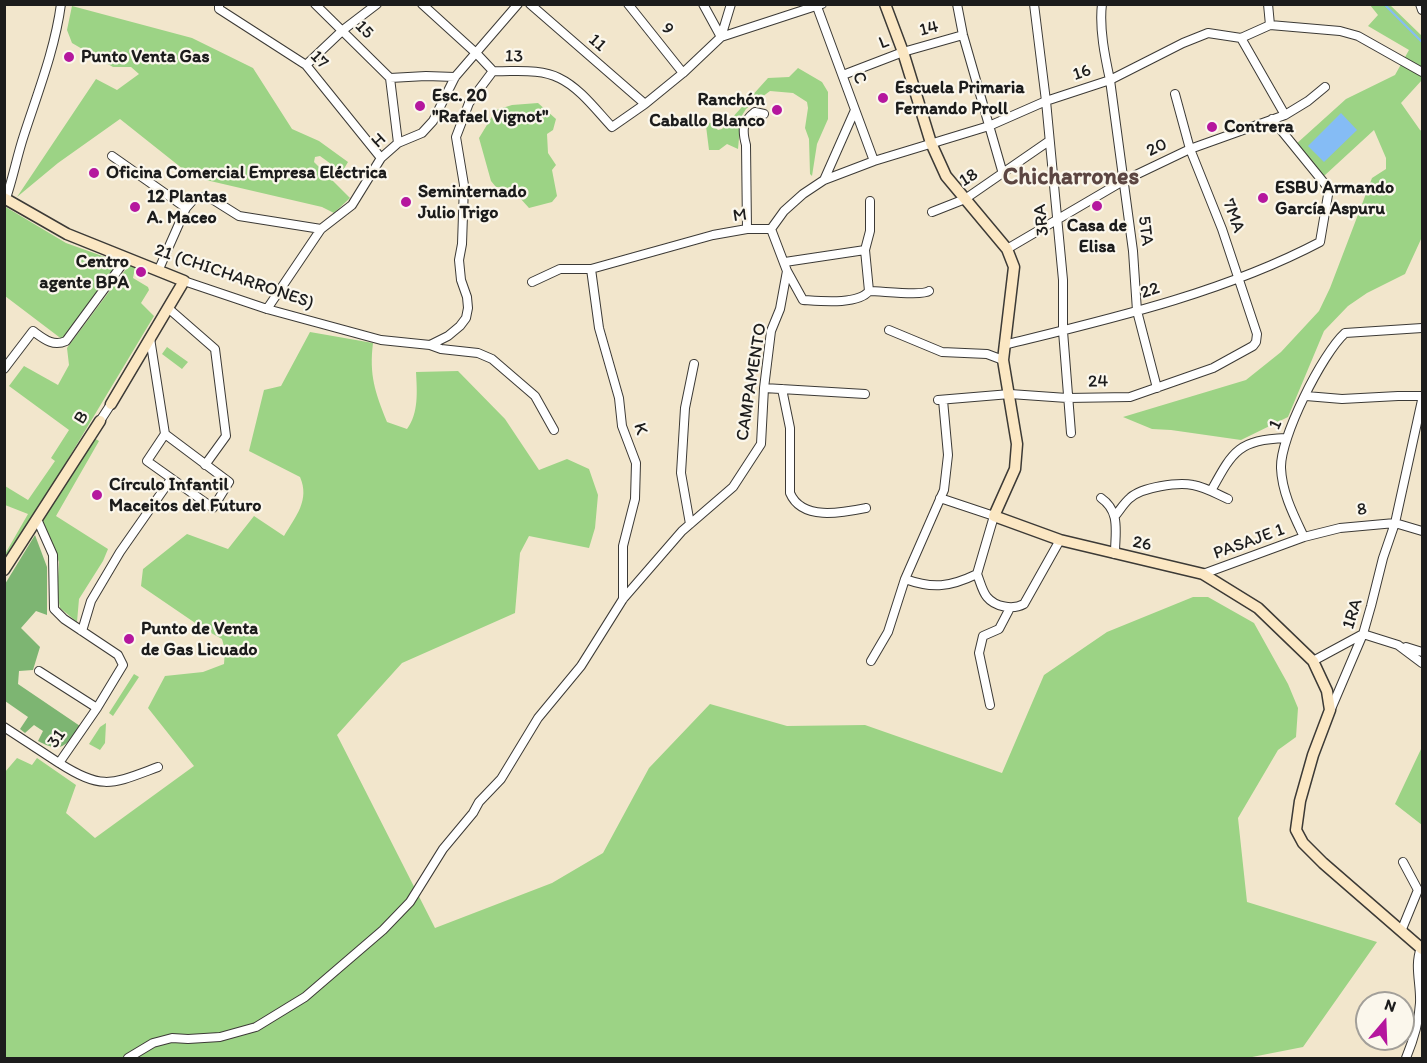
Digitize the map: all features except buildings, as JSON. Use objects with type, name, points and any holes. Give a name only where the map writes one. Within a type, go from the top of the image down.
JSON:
[{"type":"street","points":[[5,198],[15,174],[23,139],[58,29],[61,4]]},
{"type":"street","name":"17","points":[[219,4],[219,9],[306,65],[381,158]]},
{"type":"street","name":"15","points":[[315,4],[390,78]]},
{"type":"street","points":[[306,65],[343,30],[377,4]]},
{"type":"street","name":"13","points":[[422,4],[493,71],[541,73],[559,78],[582,95],[612,127],[645,104]]},
{"type":"street","name":"H","points":[[267,309],[321,229],[352,205],[381,158],[398,143],[422,134],[433,121],[455,77],[518,4]]},
{"type":"street","name":"11","points":[[530,4],[645,104]]},
{"type":"street","name":"9","points":[[628,4],[683,73]]},
{"type":"street","points":[[703,4],[721,37]]},
{"type":"street","points":[[721,37],[731,4]]},
{"type":"street","points":[[885,4],[903,52],[931,143],[946,176],[1007,249],[1014,267],[1003,360],[1017,444],[1015,469],[994,516],[976,574],[987,598],[1010,608],[1018,607],[1028,599],[1060,540]]},
{"type":"street","points":[[957,4],[963,35],[1003,174]]},
{"type":"street","name":"3RA","points":[[1034,4],[1058,220],[1063,280],[1067,398],[1071,433]]},
{"type":"street","name":"5TA","points":[[1102,4],[1106,64],[1133,251],[1137,311],[1157,388]]},
{"type":"street","points":[[1268,4],[1270,25]]},
{"type":"street","points":[[1420,4],[1422,10]]},
{"type":"street","points":[[645,104],[683,73],[721,37],[818,5]]},
{"type":"street","name":"C","points":[[818,5],[874,161]]},
{"type":"street","points":[[1285,115],[1240,38],[1270,25],[1340,31],[1358,36],[1422,72]]},
{"type":"street","name":"16","points":[[931,143],[989,126],[1046,101],[1110,80],[1208,33],[1240,38]]},
{"type":"street","name":"14","points":[[903,52],[963,35]]},
{"type":"street","name":"L","points":[[843,75],[903,52]]},
{"type":"street","points":[[430,345],[448,336],[466,318],[467,297],[461,280],[459,260],[462,244],[464,185],[456,136],[469,103],[493,71]]},
{"type":"street","points":[[398,143],[390,78],[455,77]]},
{"type":"street","name":"20","points":[[1007,249],[1123,181],[1190,149],[1285,115],[1325,87]]},
{"type":"street","name":"7MA","points":[[1175,94],[1190,149],[1222,229],[1257,334],[1256,342],[1250,348]]},
{"type":"street","points":[[824,180],[855,110]]},
{"type":"street","points":[[747,229],[746,145],[742,133],[747,118],[755,112],[764,114]]},
{"type":"street","name":"22","points":[[1004,345],[1137,311],[1237,278],[1320,242],[1329,189],[1272,119]]},
{"type":"street","name":"18","points":[[932,212],[965,199],[1049,141]]},
{"type":"street","name":"M","points":[[532,282],[560,269],[591,268],[713,235],[747,229],[771,229],[784,211],[824,180],[931,143]]},
{"type":"street","points":[[112,156],[186,208]]},
{"type":"street","points":[[159,270],[186,208],[194,200],[206,197],[239,216],[321,229]]},
{"type":"street","name":"21 (CHICHARRONES)","points":[[5,198],[66,234],[184,281],[267,309],[381,339],[478,353],[492,359],[535,396],[554,430]]},
{"type":"street","points":[[869,291],[865,250],[870,231],[870,201]]},
{"type":"street","points":[[771,229],[786,267],[803,300],[830,302],[862,298],[869,291],[898,291],[923,295],[929,291]]},
{"type":"street","points":[[786,267],[865,250]]},
{"type":"street","points":[[4,369],[33,331],[52,344],[66,341],[127,258]]},
{"type":"street","name":"CAMPAMENTO","points":[[128,1059],[153,1043],[172,1038],[220,1037],[256,1027],[306,997],[357,954],[410,902],[443,849],[473,813],[479,802],[501,779],[538,718],[581,666],[623,599],[648,568],[690,524],[733,487],[761,444],[764,388],[771,331],[780,309],[786,267]]},
{"type":"street","name":"K","points":[[591,268],[598,328],[619,398],[622,426],[636,464],[635,499],[623,546],[623,599]]},
{"type":"street","name":"B","points":[[4,570],[111,404],[184,281]]},
{"type":"street","points":[[168,308],[215,349],[226,436],[205,465]]},
{"type":"street","name":"1","points":[[1304,537],[1291,509],[1282,477],[1281,456],[1286,438],[1326,356],[1345,333],[1422,328]]},
{"type":"street","points":[[889,330],[942,352],[987,354],[1003,360]]},
{"type":"street","points":[[150,338],[165,434],[147,461],[213,508],[229,482],[165,434]]},
{"type":"street","name":"24","points":[[940,498],[944,490],[948,455],[940,400],[1010,394],[1067,398],[1130,397],[1213,368],[1250,348]]},
{"type":"street","points":[[690,524],[681,473],[685,408],[694,364]]},
{"type":"street","points":[[764,388],[864,394]]},
{"type":"street","points":[[782,389],[790,428],[789,493],[795,502],[805,510],[813,511],[849,511],[866,508]]},
{"type":"street","points":[[1306,396],[1342,399],[1422,398],[1395,523]]},
{"type":"street","points":[[1211,491],[1233,453],[1261,440],[1286,438]]},
{"type":"street","points":[[36,519],[52,555],[54,609],[63,620],[82,632],[91,601],[120,552],[171,479]]},
{"type":"street","points":[[1115,516],[1129,498],[1147,489],[1192,485],[1228,499]]},
{"type":"street","points":[[871,661],[888,632],[905,579],[940,498]]},
{"type":"street","name":"26","points":[[940,498],[1060,540],[1203,574],[1258,608],[1313,661]]},
{"type":"street","points":[[1101,498],[1110,505],[1115,516],[1115,554]]},
{"type":"street","name":"8","points":[[1304,537],[1340,528],[1395,523],[1422,531]]},
{"type":"street","name":"1RA","points":[[1330,710],[1363,634],[1383,558],[1395,523]]},
{"type":"street","name":"PASAJE 1","points":[[1203,574],[1304,537]]},
{"type":"street","points":[[905,579],[921,585],[941,586],[976,574]]},
{"type":"street","points":[[990,705],[979,653],[983,636],[999,629],[1010,608]]},
{"type":"street","name":"31","points":[[4,727],[59,763],[122,669],[123,662],[118,656],[82,632]]},
{"type":"street","points":[[1406,1059],[1418,1016],[1419,983],[1416,959],[1422,948],[1312,853],[1296,830],[1300,801],[1313,755],[1330,710],[1327,691],[1313,661],[1363,634],[1422,652]]},
{"type":"street","points":[[1398,645],[1422,663]]},
{"type":"street","points":[[39,671],[97,708]]},
{"type":"street","points":[[59,763],[81,777],[112,783],[158,767]]},
{"type":"street","points":[[1402,929],[1418,890],[1403,862]]},
{"type":"green space","points":[[1370,5],[1390,5],[1422,36],[1422,80],[1401,103],[1422,131],[1422,237],[1405,274],[1367,293],[1348,306],[1324,331],[1288,417],[1241,440],[1152,429],[1123,417],[1246,380],[1281,352],[1319,311],[1372,178],[1386,169],[1386,158],[1374,130],[1324,176],[1295,145],[1346,99],[1395,75],[1409,50],[1368,26],[1378,15]]},
{"type":"green space","points":[[72,6],[192,38],[253,68],[292,129],[319,141],[348,162],[342,172],[320,156],[315,157],[314,162],[350,198],[334,213],[322,207],[193,177],[120,119],[58,163],[17,197],[96,79],[117,90],[139,74],[131,67],[113,67],[72,43],[67,30]]},
{"type":"green space","points":[[798,68],[822,82],[828,92],[828,119],[817,144],[812,176],[810,174],[809,139],[805,128],[807,102],[793,93],[770,91],[746,109],[741,117],[738,149],[727,144],[719,150],[709,150],[707,122],[718,130],[722,129],[768,78],[789,77]]},
{"type":"green space","points":[[538,103],[556,119],[553,130],[547,134],[548,153],[556,165],[552,170],[557,196],[552,202],[529,208],[511,188],[496,187],[491,181],[479,138],[496,110],[512,105]]},
{"type":"green space","points":[[4,206],[66,243],[119,262],[63,340],[5,296]]},
{"type":"green space","points":[[129,265],[135,268],[133,278],[148,287],[149,290],[141,303],[154,316],[5,564],[5,554],[28,514],[5,505],[5,486],[28,500],[55,461],[51,458],[69,430],[9,386],[24,366],[58,385],[69,365],[67,348]]},
{"type":"green space","points":[[310,332],[373,343],[374,383],[387,422],[407,429],[411,423],[416,402],[416,372],[458,371],[505,419],[539,470],[567,459],[589,469],[598,495],[595,528],[589,548],[529,536],[520,553],[515,613],[402,663],[337,735],[435,928],[552,883],[603,853],[649,768],[710,704],[787,726],[865,725],[1002,773],[1044,675],[1107,632],[1193,597],[1208,597],[1254,623],[1288,684],[1298,708],[1296,737],[1278,750],[1238,818],[1247,902],[1377,942],[1303,1047],[1247,1058],[5,1058],[5,772],[17,758],[32,765],[37,758],[76,785],[66,813],[95,838],[194,766],[148,708],[165,676],[203,672],[224,664],[225,650],[222,639],[141,586],[143,569],[187,534],[228,549],[254,516],[284,536],[297,515],[302,501],[303,485],[300,477],[249,451],[264,390],[281,386]]},
{"type":"green space","points":[[167,347],[188,362],[182,369],[162,354]]},
{"type":"green space","points":[[94,438],[99,441],[56,516],[108,549],[79,599],[77,622],[60,608],[57,593],[59,562],[42,520]]},
{"type":"green space","points":[[35,535],[47,567],[47,615],[36,611],[21,628],[40,647],[33,670],[19,671],[18,684],[80,726],[67,743],[58,747],[38,741],[43,731],[34,725],[25,733],[20,729],[28,717],[5,701],[5,584]]},
{"type":"green space","points":[[134,674],[139,677],[113,716],[109,713]]},
{"type":"green space","points":[[106,723],[105,743],[100,750],[89,744],[100,727]]},
{"type":"green space","points":[[1422,747],[1422,825],[1395,804]]},
{"type":"water","points":[[1341,113],[1357,130],[1324,162],[1308,146]]},
{"type":"waterway","points":[[1384,4],[1422,42]]},
{"type":"place","name":"Punto Venta Gas","points":[[69,57]]},
{"type":"place","name":"Escuela Primaria Fernando Proll","points":[[883,98]]},
{"type":"place","name":"Esc. 20 \"Rafael Vignot\"","points":[[420,106]]},
{"type":"place","name":"Ranchón Caballo Blanco","points":[[777,110]]},
{"type":"place","name":"Contrera","points":[[1212,127]]},
{"type":"place","name":"Oficina Comercial Empresa Eléctrica","points":[[94,173]]},
{"type":"place","name":"ESBU Armando García Aspuru","points":[[1263,198]]},
{"type":"place","name":"Seminternado Julio Trigo","points":[[406,202]]},
{"type":"place","name":"Casa de Elisa","points":[[1097,206]]},
{"type":"place","name":"12 Plantas A. Maceo","points":[[135,207]]},
{"type":"place","name":"Centro agente BPA","points":[[141,272]]},
{"type":"place","name":"Círculo Infantil Maceitos del Futuro","points":[[97,495]]},
{"type":"place","name":"Punto de Venta de Gas Licuado","points":[[129,639]]},
{"type":"district","name":"Chicharrones","points":[[1071,178]]}]
